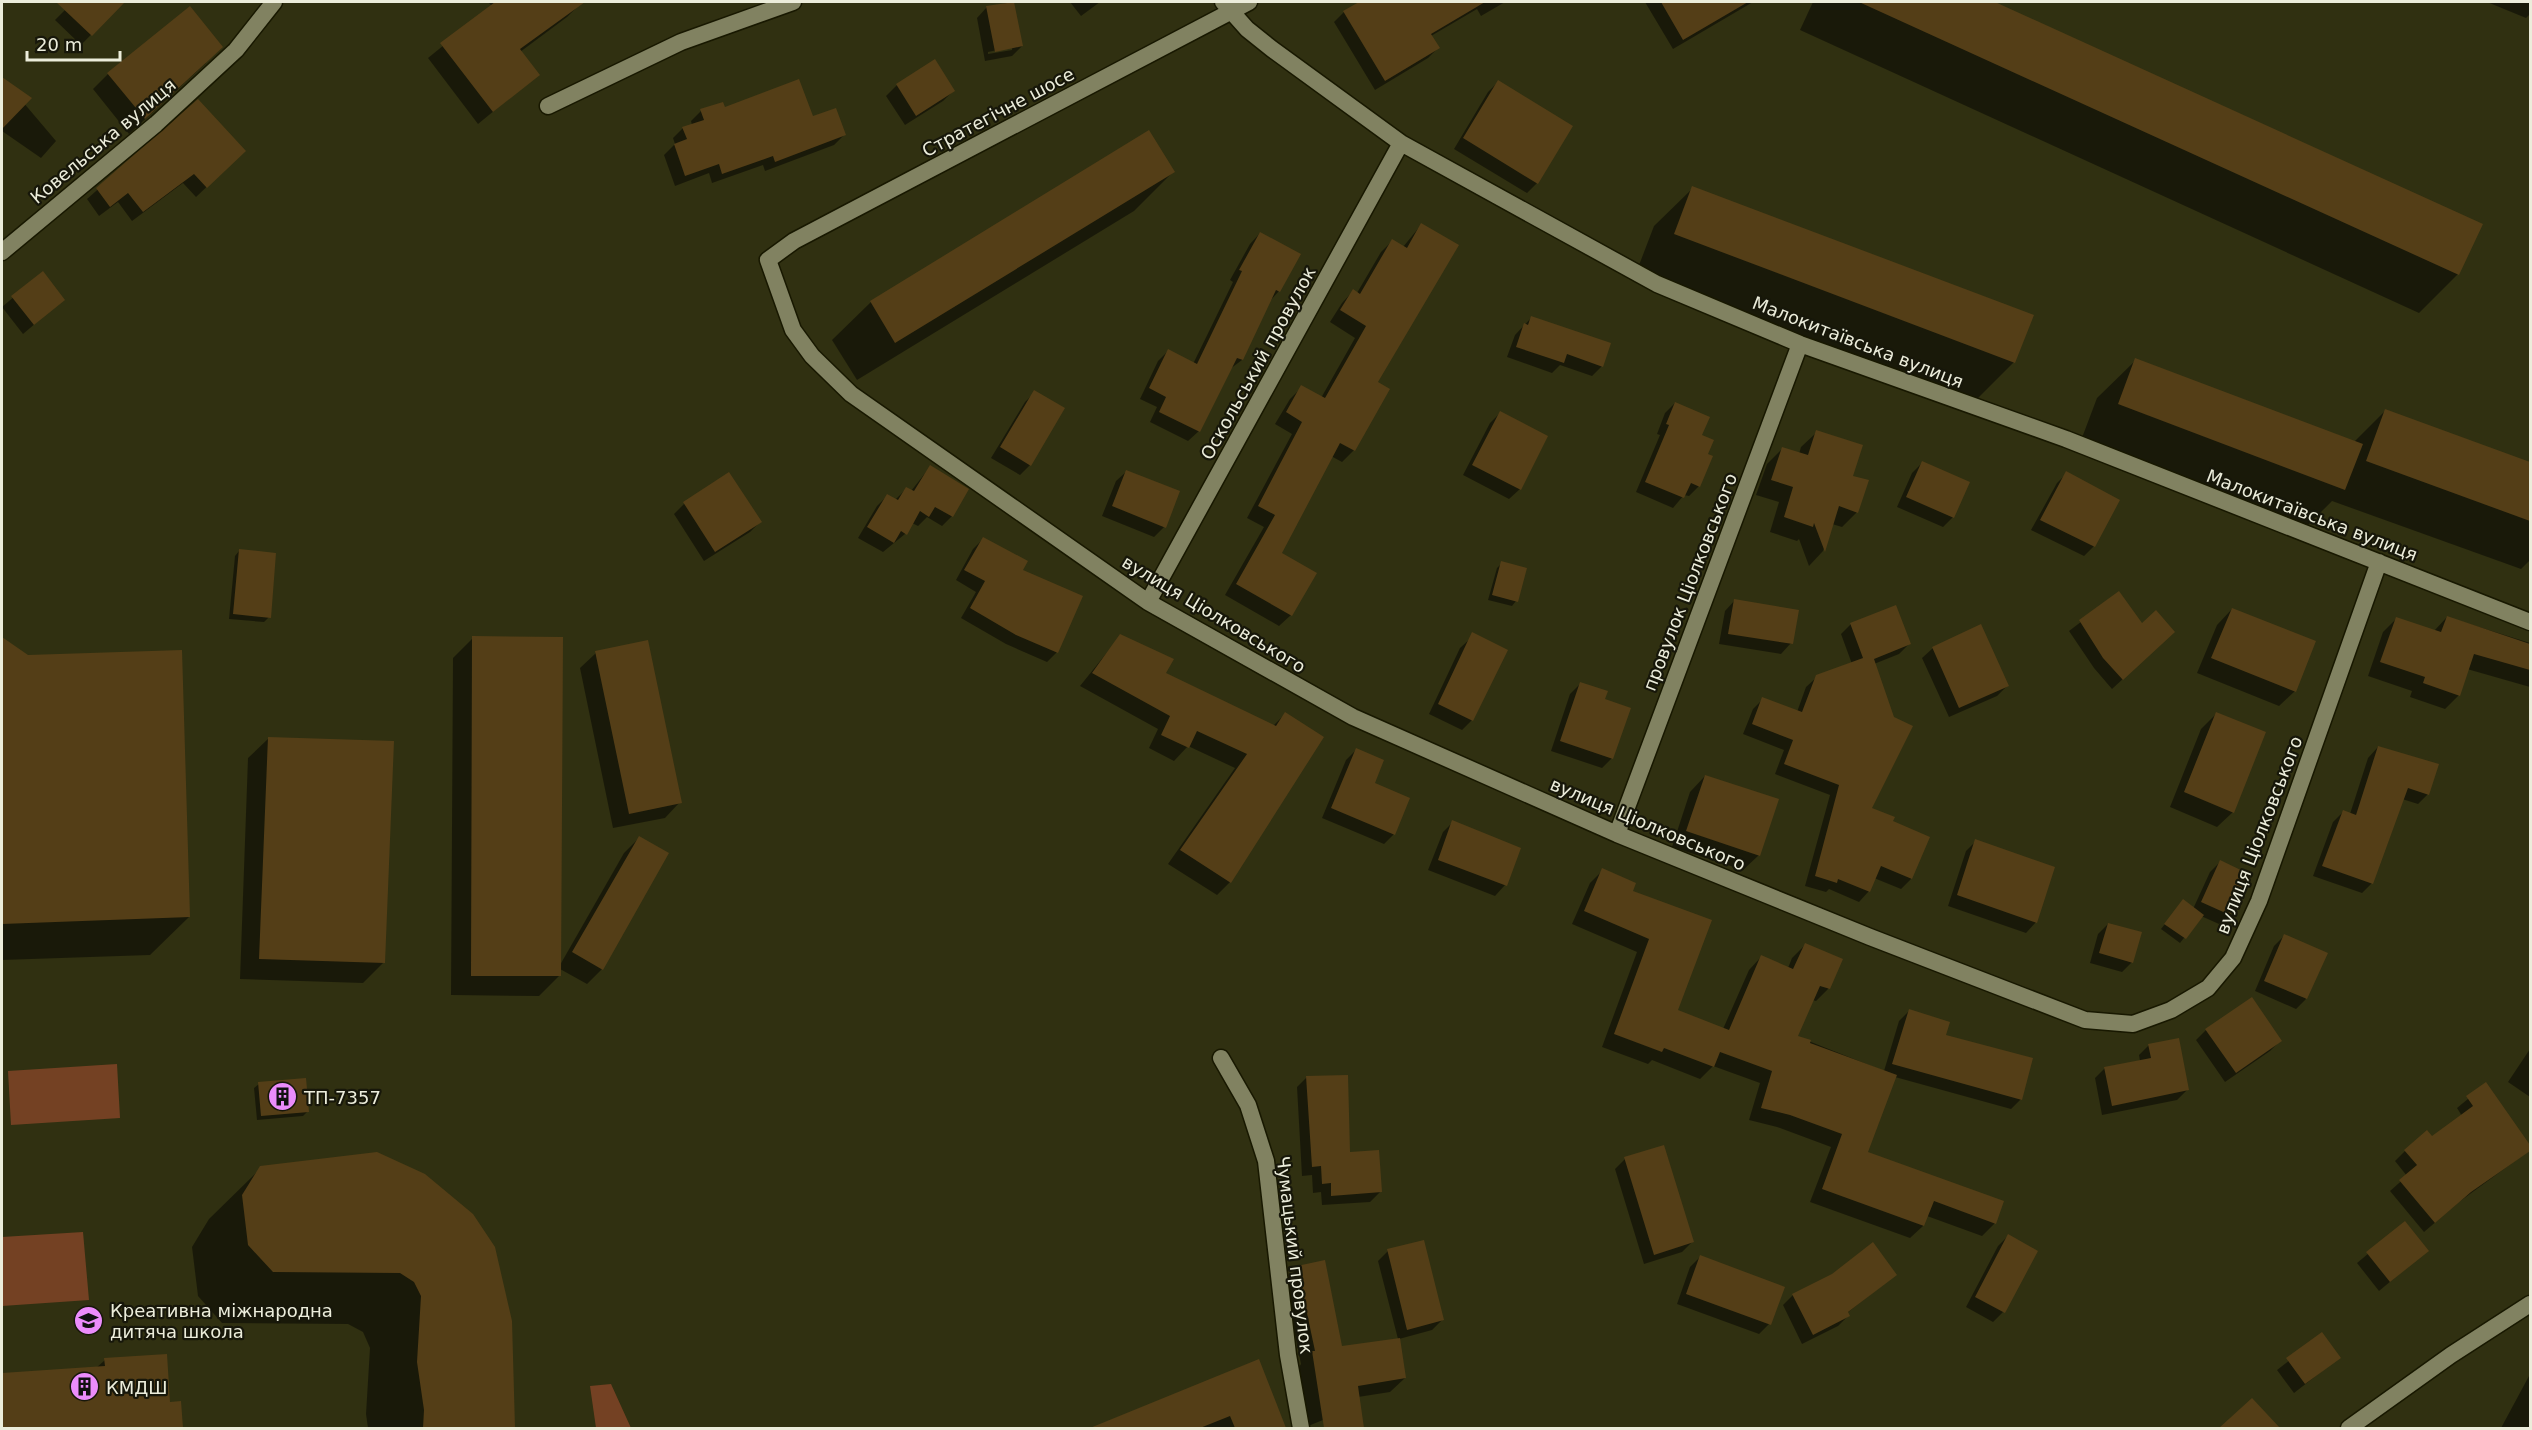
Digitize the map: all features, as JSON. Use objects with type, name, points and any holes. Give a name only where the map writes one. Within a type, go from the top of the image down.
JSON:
[{"type":"street","name":"Ковельська вулиця","points":[[2,252],[164,116],[236,50],[274,2]]},
{"type":"street","points":[[548,106],[681,42],[793,2]]},
{"type":"street","name":"Стратегічне шосе","points":[[768,260],[794,241],[1227,7],[1249,2]]},
{"type":"street","name":"Малокитаївська вулиця","points":[[1227,7],[1272,49],[1401,143],[1657,284],[1800,344],[2066,439],[2530,622]]},
{"type":"street","name":"Оскольський провулок","points":[[1148,602],[1401,143]]},
{"type":"street","name":"вулиця Ціолковського","points":[[768,260],[793,330],[812,356],[851,394],[1148,602],[1353,717],[1617,834],[1870,937],[2085,1020],[2133,1024],[2171,1010],[2208,988],[2233,958],[2259,901],[2379,562]]},
{"type":"street","name":"провулок Ціолковського","points":[[1617,834],[1800,344]]},
{"type":"street","name":"Чумацький провулок","points":[[1221,1058],[1248,1105],[1266,1161],[1288,1355],[1301,1428]]},
{"type":"street","points":[[2349,1428],[2451,1355],[2530,1304]]},
{"type":"shaded area","points":[[117,1064],[120,1118],[11,1125],[8,1071]]},
{"type":"shaded area","points":[[83,1232],[89,1300],[2,1306],[2,1237]]},
{"type":"shaded area","points":[[611,1384],[631,1428],[596,1428],[590,1386]]},
{"type":"building","points":[[56,2],[125,2],[92,36]]},
{"type":"building","points":[[495,2],[585,2],[520,49],[540,75],[493,112],[440,43]]},
{"type":"building","points":[[1014,2],[1023,46],[995,52],[986,6]]},
{"type":"building","points":[[1359,2],[1485,2],[1431,34],[1440,48],[1385,81],[1343,11]]},
{"type":"building","points":[[1661,2],[1748,2],[1683,40]]},
{"type":"building","points":[[1859,2],[1995,2],[2483,224],[2459,275]]},
{"type":"building","points":[[190,6],[223,47],[145,119],[107,73]]},
{"type":"building","points":[[935,59],[955,91],[916,116],[896,84]]},
{"type":"building","points":[[2,77],[32,98],[2,129]]},
{"type":"building","points":[[799,79],[813,116],[836,108],[846,135],[775,162],[773,156],[722,174],[719,164],[685,176],[674,144],[687,139],[682,127],[704,120],[700,109],[723,102],[725,107]]},
{"type":"building","points":[[1498,80],[1573,126],[1538,184],[1463,138]]},
{"type":"building","points":[[198,99],[246,151],[207,188],[194,174],[143,212],[128,193],[110,207],[96,188]]},
{"type":"building","points":[[1149,130],[1175,172],[895,343],[870,301]]},
{"type":"building","points":[[1692,186],[2034,315],[2015,363],[1674,234]]},
{"type":"building","points":[[1421,223],[1459,245],[1378,382],[1390,389],[1355,451],[1340,443],[1282,553],[1317,573],[1292,616],[1236,584],[1275,515],[1258,506],[1302,422],[1286,412],[1301,385],[1325,398],[1366,326],[1340,310],[1353,289],[1360,294],[1392,239],[1407,248]]},
{"type":"building","points":[[1260,232],[1301,254],[1280,292],[1276,290],[1243,360],[1237,358],[1200,432],[1159,412],[1166,397],[1149,388],[1168,349],[1197,364],[1242,271],[1239,270]]},
{"type":"building","points":[[43,271],[65,300],[34,325],[11,296]]},
{"type":"building","points":[[1531,316],[1611,343],[1603,367],[1567,354],[1564,363],[1516,347],[1524,323],[1528,325]]},
{"type":"building","points":[[2135,358],[2363,444],[2345,490],[2118,404]]},
{"type":"building","points":[[1034,390],[1065,408],[1031,466],[1000,447]]},
{"type":"building","points":[[1675,402],[1710,417],[1702,435],[1714,440],[1708,454],[1713,456],[1700,487],[1691,483],[1684,498],[1645,482],[1669,425],[1666,424]]},
{"type":"building","points":[[2385,409],[2530,462],[2530,521],[2366,461]]},
{"type":"building","points":[[1500,411],[1548,436],[1521,490],[1472,465]]},
{"type":"building","points":[[1816,430],[1863,445],[1853,476],[1869,480],[1858,513],[1839,506],[1825,552],[1814,523],[1813,527],[1784,517],[1793,487],[1771,480],[1782,447],[1808,455]]},
{"type":"building","points":[[1922,461],[1970,482],[1954,518],[1906,497]]},
{"type":"building","points":[[930,465],[969,489],[953,517],[935,507],[929,517],[920,511],[907,535],[901,531],[894,543],[867,527],[887,494],[898,500],[906,487],[914,491]]},
{"type":"building","points":[[1126,470],[1180,491],[1166,528],[1112,506]]},
{"type":"building","points":[[2066,471],[2120,500],[2095,547],[2040,520]]},
{"type":"building","points":[[729,472],[762,522],[715,552],[683,502]]},
{"type":"building","points":[[983,537],[1028,561],[1023,570],[1083,596],[1058,653],[1016,635],[970,608],[985,581],[964,570]]},
{"type":"building","points":[[239,549],[276,553],[271,618],[233,614]]},
{"type":"building","points":[[1501,561],[1527,568],[1518,602],[1492,595]]},
{"type":"building","points":[[2119,591],[2142,623],[2156,610],[2175,632],[2123,680],[2103,658],[2079,620]]},
{"type":"building","points":[[1734,599],[1799,610],[1793,644],[1728,634]]},
{"type":"building","points":[[1896,605],[1911,644],[1874,659],[1894,717],[1913,726],[1872,808],[1895,817],[1893,821],[1930,837],[1912,879],[1881,866],[1870,892],[1838,879],[1837,883],[1815,876],[1839,785],[1784,764],[1793,740],[1752,724],[1762,697],[1802,712],[1816,675],[1863,658],[1850,623]]},
{"type":"building","points":[[2232,608],[2316,641],[2296,692],[2211,658]]},
{"type":"building","points":[[2447,616],[2530,644],[2530,670],[2474,654],[2460,696],[2423,683],[2425,677],[2380,662],[2396,617],[2441,632]]},
{"type":"building","points":[[1981,624],[2009,686],[1959,708],[1932,647]]},
{"type":"building","points":[[1472,632],[1508,650],[1473,721],[1438,704]]},
{"type":"building","points":[[1120,634],[1174,659],[1166,673],[1276,726],[1285,712],[1324,737],[1231,883],[1180,850],[1247,754],[1197,731],[1189,748],[1161,735],[1170,716],[1092,673]]},
{"type":"building","points":[[472,636],[563,637],[561,976],[471,976]]},
{"type":"building","points":[[2,637],[28,655],[182,650],[190,917],[2,924]]},
{"type":"building","points":[[648,640],[682,803],[629,814],[595,651]]},
{"type":"building","points":[[1580,682],[1608,691],[1605,699],[1631,708],[1613,759],[1560,741]]},
{"type":"building","points":[[2216,712],[2266,732],[2234,813],[2184,792]]},
{"type":"building","points":[[268,737],[394,741],[385,963],[259,959]]},
{"type":"building","points":[[2378,746],[2439,764],[2429,795],[2408,788],[2373,884],[2322,866],[2343,810],[2356,815]]},
{"type":"building","points":[[1356,748],[1384,760],[1375,783],[1410,798],[1395,835],[1331,808]]},
{"type":"building","points":[[1705,775],[1779,799],[1760,856],[1686,831]]},
{"type":"building","points":[[1452,820],[1521,848],[1507,886],[1438,860]]},
{"type":"building","points":[[639,836],[669,853],[603,970],[572,952]]},
{"type":"building","points":[[1975,839],[2055,867],[2037,923],[1957,895]]},
{"type":"building","points":[[2220,860],[2249,874],[2230,915],[2201,902]]},
{"type":"building","points":[[1602,868],[1636,883],[1633,891],[1712,920],[1678,1010],[1729,1030],[1761,955],[1793,969],[1805,943],[1843,959],[1830,989],[1820,986],[1798,1036],[1811,1040],[1810,1043],[1897,1075],[1868,1152],[2004,1201],[1996,1224],[1934,1201],[1924,1226],[1822,1189],[1842,1134],[1790,1115],[1761,1108],[1772,1071],[1720,1052],[1714,1067],[1664,1048],[1662,1052],[1614,1034],[1649,939],[1584,911]]},
{"type":"building","points":[[2183,899],[2204,915],[2186,939],[2164,924]]},
{"type":"building","points":[[2108,923],[2142,932],[2133,963],[2099,953]]},
{"type":"building","points":[[2284,934],[2328,953],[2307,999],[2264,981]]},
{"type":"building","points":[[2252,997],[2282,1041],[2236,1073],[2205,1029]]},
{"type":"building","points":[[1909,1009],[1950,1022],[1946,1035],[2033,1058],[2022,1100],[1892,1064]]},
{"type":"building","points":[[2179,1038],[2189,1090],[2112,1106],[2104,1067],[2151,1058],[2148,1044]]},
{"type":"building","points":[[1348,1075],[1350,1152],[1379,1150],[1382,1192],[1331,1196],[1331,1183],[1322,1184],[1321,1166],[1312,1167],[1306,1076]]},
{"type":"building","name":"ТП-7357","points":[[306,1078],[309,1112],[261,1116],[258,1082]]},
{"type":"building","points":[[2486,1082],[2530,1145],[2530,1151],[2471,1192],[2435,1223],[2399,1180],[2417,1165],[2404,1150],[2427,1130],[2432,1136],[2473,1106],[2466,1096]]},
{"type":"building","points":[[1664,1145],[1694,1242],[1654,1255],[1624,1157]]},
{"type":"building","points":[[377,1152],[425,1174],[473,1214],[495,1247],[512,1321],[515,1428],[423,1428],[424,1410],[417,1362],[421,1296],[414,1282],[400,1273],[273,1272],[248,1245],[242,1195],[260,1166]]},
{"type":"building","points":[[2405,1221],[2429,1251],[2390,1282],[2366,1252]]},
{"type":"building","points":[[2008,1234],[2038,1251],[2005,1313],[1975,1297]]},
{"type":"building","points":[[1424,1240],[1444,1320],[1407,1330],[1387,1249]]},
{"type":"building","points":[[1873,1242],[1897,1275],[1848,1312],[1850,1316],[1813,1335],[1792,1294],[1832,1274]]},
{"type":"building","points":[[1700,1255],[1785,1287],[1771,1325],[1686,1294]]},
{"type":"building","points":[[1325,1260],[1342,1346],[1400,1338],[1406,1378],[1358,1386],[1364,1428],[1324,1428],[1312,1351],[1315,1351],[1297,1266]]},
{"type":"building","points":[[2322,1332],[2341,1358],[2305,1384],[2286,1358]]},
{"type":"building","name":"КМДШ","points":[[167,1354],[170,1402],[181,1401],[183,1428],[2,1428],[2,1373],[105,1366],[104,1358]]},
{"type":"building","points":[[1259,1359],[1286,1428],[1235,1428],[1230,1416],[1200,1428],[1090,1428]]},
{"type":"building","points":[[2252,1398],[2280,1428],[2219,1428]]},
{"type":"place","name":"ТП-7357","points":[[283,1097]]},
{"type":"place","name":"Креативна міжнародна дитяча школа","points":[[89,1320]]},
{"type":"place","name":"КМДШ","points":[[85,1387]]}]
